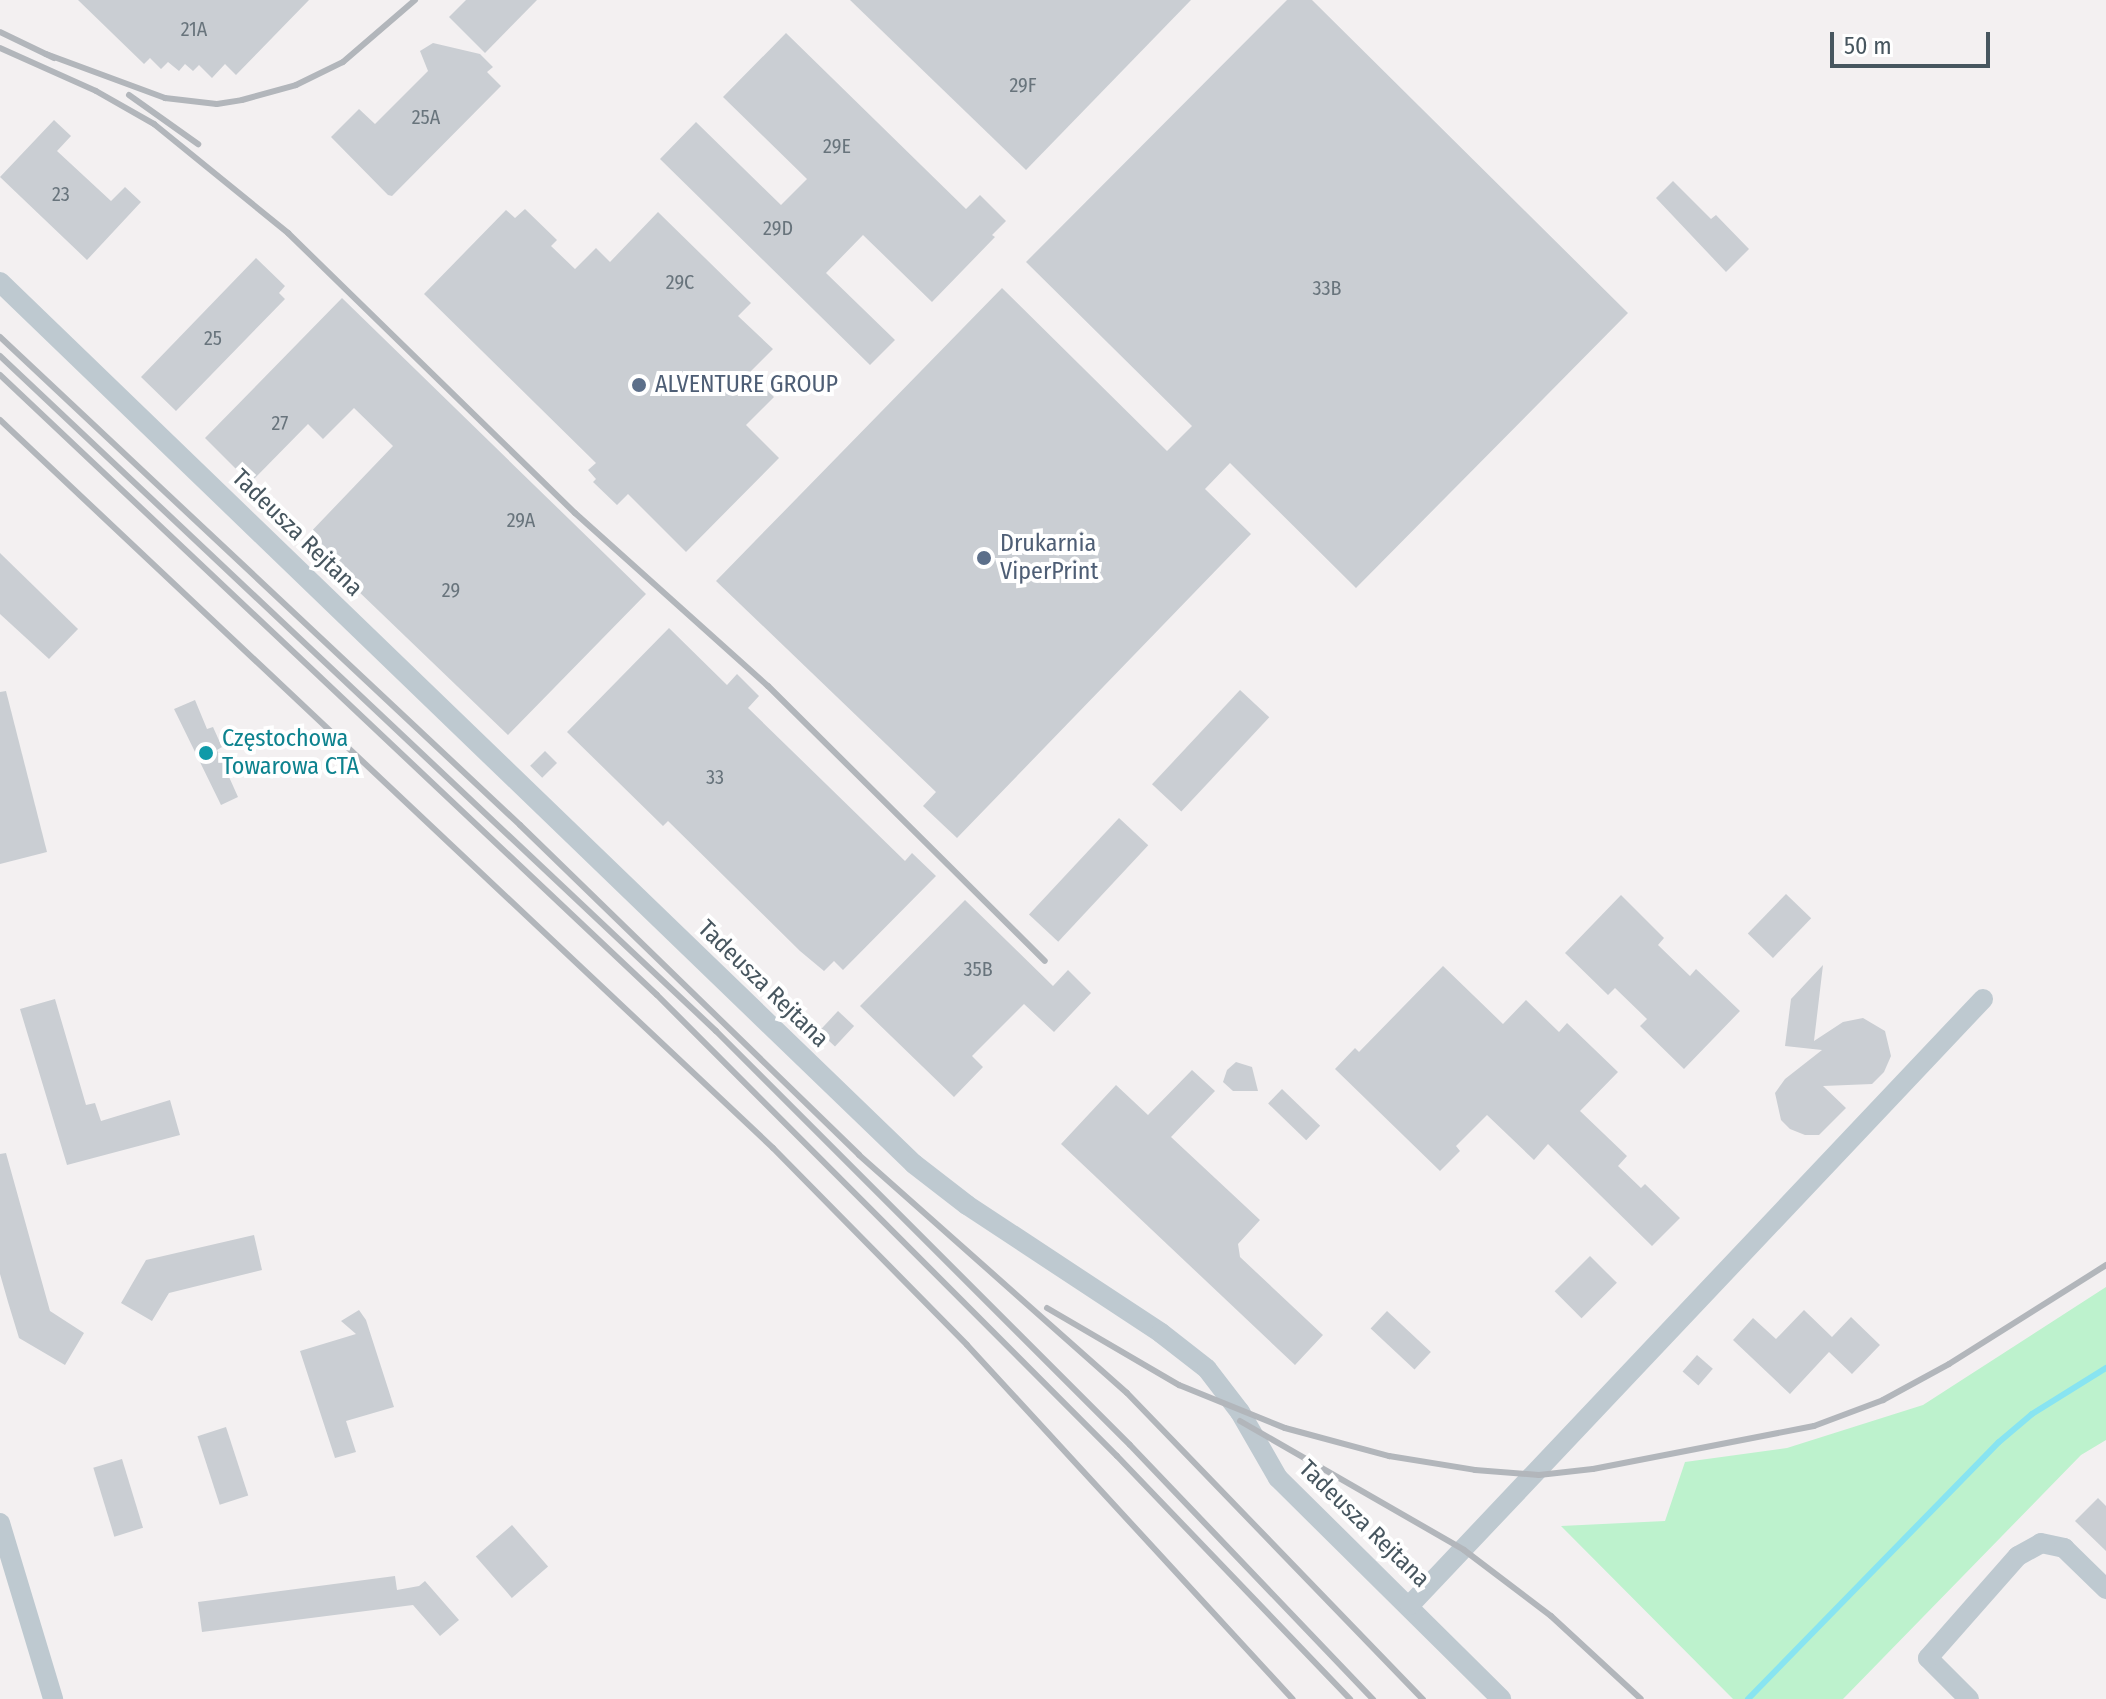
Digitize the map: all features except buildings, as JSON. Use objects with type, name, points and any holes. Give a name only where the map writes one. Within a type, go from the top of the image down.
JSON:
[{"type":"street","name":"Tadeusza Rejtana","points":[[0,282],[914,1164],[967,1205],[1161,1333],[1207,1369],[1240,1412],[1278,1478],[1410,1605],[1501,1699]]},
{"type":"street","points":[[1410,1605],[1983,999]]},
{"type":"street","points":[[0,1523],[9,1590],[53,1699]]},
{"type":"street","points":[[1969,1699],[1928,1658],[2018,1556],[2041,1543],[2064,1548],[2106,1589]]},
{"type":"green space","points":[[2106,1287],[2106,1440],[2081,1455],[1843,1699],[1733,1699],[1561,1526],[1665,1521],[1685,1462],[1787,1448],[1923,1405]]},
{"type":"waterway","points":[[1748,1699],[1999,1442],[2032,1414],[2106,1368]]},
{"type":"railway","points":[[46,54],[165,98],[217,104],[296,85],[343,62],[415,0]]},
{"type":"railway","points":[[0,32],[54,58]]},
{"type":"railway","points":[[0,48],[96,91],[154,124],[288,233],[575,513],[768,686],[1045,961]]},
{"type":"railway","points":[[129,95],[198,144]]},
{"type":"railway","points":[[0,337],[520,825],[859,1155],[1127,1393],[1423,1699]]},
{"type":"railway","points":[[0,356],[716,1031],[1130,1445],[1373,1699]]},
{"type":"railway","points":[[0,375],[657,995],[1117,1456],[1350,1699]]},
{"type":"railway","points":[[0,420],[773,1148],[967,1345],[1292,1699]]},
{"type":"railway","points":[[1047,1308],[1179,1385],[1285,1428],[1389,1456],[1475,1470],[1539,1475],[1593,1469],[1814,1426],[1883,1400],[1949,1364],[2106,1265]]},
{"type":"railway","points":[[1240,1421],[1464,1550],[1551,1616],[1641,1699]]},
{"type":"place","name":"ALVENTURE GROUP","points":[[639,385]]},
{"type":"place","name":"Drukarnia ViperPrint","points":[[984,558]]},
{"type":"place","name":"Częstochowa Towarowa CTA","points":[[206,753]]}]
